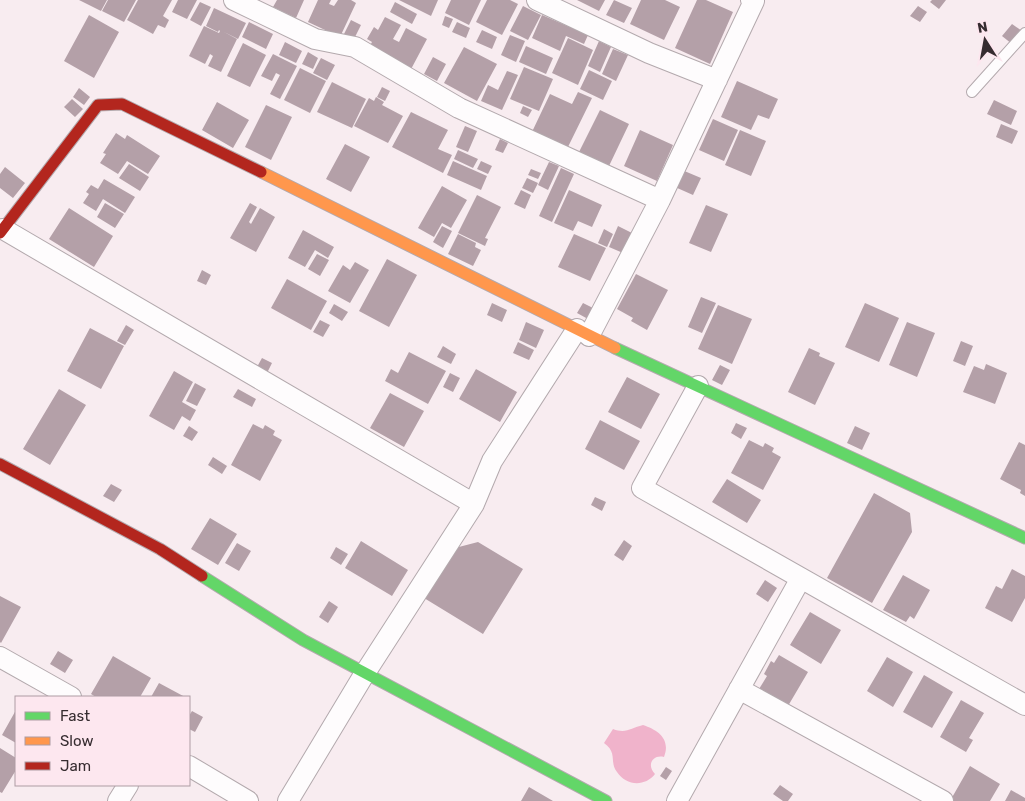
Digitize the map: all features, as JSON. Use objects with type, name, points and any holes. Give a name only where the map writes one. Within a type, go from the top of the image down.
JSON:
[{"type":"street","points":[[234,0],[315,40],[355,47],[459,108],[660,200]]},
{"type":"street","points":[[537,0],[649,53],[717,80]]},
{"type":"street","points":[[288,801],[365,673],[474,504],[492,461],[583,332],[660,200],[754,1],[751,0]]},
{"type":"street","points":[[474,504],[2,231],[98,105],[122,104],[583,332],[1025,538]]},
{"type":"street","points":[[698,386],[642,488],[1025,705]]},
{"type":"street","points":[[0,464],[160,549],[303,640],[606,801]]},
{"type":"street","points":[[677,801],[800,578]]},
{"type":"street","points":[[0,657],[68,696]]},
{"type":"street","points":[[739,689],[943,801]]},
{"type":"street","points":[[190,767],[248,801]]},
{"type":"street","points":[[118,801],[127,786]]},
{"type":"lane","points":[[972,92],[1025,33]]},
{"type":"shaded area","points":[[643,725],[662,736],[666,745],[666,751],[664,757],[657,757],[652,761],[651,767],[655,774],[651,778],[641,783],[630,782],[621,777],[617,772],[611,750],[604,743],[613,729],[625,731]]},
{"type":"building","points":[[79,0],[107,0],[101,11]]},
{"type":"building","points":[[108,0],[136,0],[124,22],[102,11]]},
{"type":"building","points":[[138,0],[172,0],[163,16],[169,20],[165,28],[158,25],[153,34],[127,20]]},
{"type":"building","points":[[178,0],[197,0],[187,19],[172,12]]},
{"type":"building","points":[[277,0],[304,0],[296,18],[273,7]]},
{"type":"building","points":[[318,0],[331,0],[329,4],[334,6],[338,0],[351,0],[356,3],[340,37],[308,22]]},
{"type":"building","points":[[399,0],[438,0],[431,16]]},
{"type":"building","points":[[451,0],[481,0],[469,25],[445,13]]},
{"type":"building","points":[[487,0],[510,0],[518,4],[502,35],[476,22]]},
{"type":"building","points":[[577,0],[605,0],[599,11]]},
{"type":"building","points":[[614,0],[632,8],[624,23],[606,15]]},
{"type":"building","points":[[641,0],[665,0],[680,7],[664,40],[630,24]]},
{"type":"building","points":[[697,0],[706,0],[733,12],[710,64],[675,48]]},
{"type":"building","points":[[932,0],[946,0],[939,9],[930,2]]},
{"type":"building","points":[[200,2],[211,7],[201,26],[190,20]]},
{"type":"building","points":[[395,2],[417,14],[412,24],[390,12]]},
{"type":"building","points":[[523,6],[541,15],[528,40],[510,31]]},
{"type":"building","points":[[918,6],[927,12],[920,22],[910,16]]},
{"type":"building","points":[[214,8],[246,23],[238,39],[224,32],[237,39],[221,72],[208,66],[213,56],[210,54],[205,64],[189,56],[204,26],[219,33],[219,30],[218,32],[206,26]]},
{"type":"building","points":[[89,15],[119,32],[94,78],[64,61]]},
{"type":"building","points":[[542,15],[588,35],[584,44],[566,36],[560,51],[532,38]]},
{"type":"building","points":[[445,16],[453,19],[449,28],[442,25]]},
{"type":"building","points":[[385,17],[401,25],[393,39],[399,42],[406,28],[427,39],[409,73],[367,51],[372,42],[367,39],[374,27],[378,30]]},
{"type":"building","points":[[351,20],[361,25],[353,41],[343,36]]},
{"type":"building","points":[[249,22],[273,34],[266,49],[242,37]]},
{"type":"building","points":[[457,22],[470,28],[466,38],[452,32]]},
{"type":"building","points":[[1012,24],[1022,31],[1012,44],[1002,36]]},
{"type":"building","points":[[482,30],[497,37],[492,49],[476,42]]},
{"type":"building","points":[[510,35],[525,41],[516,62],[501,55]]},
{"type":"building","points":[[568,38],[593,50],[578,85],[552,73]]},
{"type":"building","points":[[599,41],[611,47],[600,72],[588,66]]},
{"type":"building","points":[[285,42],[302,51],[296,63],[279,55]]},
{"type":"building","points":[[243,43],[266,55],[250,87],[227,76]]},
{"type":"building","points":[[526,46],[553,58],[546,74],[519,62]]},
{"type":"building","points":[[464,47],[497,64],[477,101],[444,83]]},
{"type":"building","points":[[613,49],[628,55],[616,81],[602,74]]},
{"type":"building","points":[[308,52],[318,58],[313,69],[302,64]]},
{"type":"building","points":[[273,54],[297,66],[280,99],[270,94],[280,75],[276,73],[272,81],[261,76]]},
{"type":"building","points":[[433,57],[446,64],[437,81],[424,74]]},
{"type":"building","points":[[321,58],[335,65],[327,80],[313,73]]},
{"type":"building","points":[[524,67],[553,79],[539,111],[510,99]]},
{"type":"building","points":[[300,68],[326,81],[310,113],[284,100]]},
{"type":"building","points":[[589,70],[612,81],[603,100],[580,89]]},
{"type":"building","points":[[507,71],[518,75],[502,110],[481,101],[488,85],[498,90]]},
{"type":"building","points":[[737,81],[778,99],[769,119],[758,115],[751,130],[721,117]]},
{"type":"building","points":[[332,82],[366,99],[352,128],[317,112]]},
{"type":"building","points":[[382,87],[390,91],[385,101],[377,97]]},
{"type":"building","points":[[79,88],[90,97],[84,105],[73,97]]},
{"type":"building","points":[[578,92],[592,98],[566,151],[531,134],[550,94],[572,104]]},
{"type":"building","points":[[376,97],[384,102],[382,105],[403,116],[388,143],[354,126],[369,98],[374,101]]},
{"type":"building","points":[[72,99],[83,109],[75,117],[64,107]]},
{"type":"building","points":[[994,100],[1017,111],[1011,125],[987,114]]},
{"type":"building","points":[[217,102],[249,120],[233,148],[202,130]]},
{"type":"building","points":[[266,105],[292,117],[271,160],[245,147]]},
{"type":"building","points":[[523,106],[532,110],[528,117],[520,113]]},
{"type":"building","points":[[600,110],[629,124],[609,166],[579,152]]},
{"type":"building","points":[[411,112],[448,130],[438,149],[452,155],[443,173],[392,147]]},
{"type":"building","points":[[713,119],[738,130],[724,161],[699,150]]},
{"type":"building","points":[[1001,124],[1018,131],[1012,144],[996,137]]},
{"type":"building","points":[[465,126],[477,131],[468,152],[456,147]]},
{"type":"building","points":[[640,130],[673,145],[657,181],[624,166]]},
{"type":"building","points":[[740,130],[766,141],[751,176],[725,165]]},
{"type":"building","points":[[116,133],[125,139],[127,135],[160,156],[148,174],[127,161],[118,174],[100,163],[106,154],[103,153]]},
{"type":"building","points":[[500,139],[508,143],[503,153],[495,150]]},
{"type":"building","points":[[345,144],[370,157],[351,192],[326,179]]},
{"type":"building","points":[[458,150],[478,159],[473,168],[454,159]]},
{"type":"building","points":[[453,161],[487,176],[481,190],[447,175]]},
{"type":"building","points":[[481,161],[492,166],[488,174],[477,169]]},
{"type":"building","points":[[549,162],[559,166],[548,190],[538,185]]},
{"type":"building","points":[[129,164],[149,177],[140,191],[119,178]]},
{"type":"building","points":[[5,167],[25,183],[13,198],[0,188],[0,174]]},
{"type":"building","points":[[561,168],[574,174],[552,222],[539,216]]},
{"type":"building","points":[[531,169],[541,173],[538,179],[528,175]]},
{"type":"building","points":[[682,170],[701,178],[693,195],[675,187]]},
{"type":"building","points":[[527,178],[538,183],[533,193],[522,188]]},
{"type":"building","points":[[104,179],[135,197],[125,213],[103,199],[96,211],[83,203],[89,194],[86,192],[91,185],[98,189]]},
{"type":"building","points":[[442,186],[467,200],[451,228],[442,223],[434,237],[418,228]]},
{"type":"building","points":[[521,190],[531,195],[525,209],[514,204]]},
{"type":"building","points":[[569,190],[602,205],[592,227],[578,221],[573,231],[554,223]]},
{"type":"building","points":[[477,195],[501,207],[485,238],[488,239],[485,246],[458,233]]},
{"type":"building","points":[[105,203],[124,214],[115,228],[97,217]]},
{"type":"building","points":[[250,203],[257,207],[249,222],[251,224],[260,208],[275,217],[256,252],[230,238]]},
{"type":"building","points":[[706,205],[728,214],[711,252],[689,243]]},
{"type":"building","points":[[69,208],[113,236],[94,267],[49,239]]},
{"type":"building","points":[[442,226],[452,231],[443,248],[433,242]]},
{"type":"building","points":[[618,226],[632,233],[623,253],[609,247]]},
{"type":"building","points":[[604,229],[613,234],[607,247],[598,243]]},
{"type":"building","points":[[303,230],[334,247],[328,258],[315,250],[305,267],[288,258]]},
{"type":"building","points":[[458,234],[476,243],[475,247],[481,250],[473,266],[448,254]]},
{"type":"building","points":[[574,234],[606,248],[590,281],[558,267]]},
{"type":"building","points":[[317,254],[329,260],[320,276],[308,269]]},
{"type":"building","points":[[387,259],[417,275],[389,327],[359,311]]},
{"type":"building","points":[[355,262],[369,270],[350,303],[328,291],[343,265],[350,270]]},
{"type":"building","points":[[202,270],[211,275],[206,285],[197,281]]},
{"type":"building","points":[[636,274],[668,290],[647,330],[631,321],[633,318],[617,309]]},
{"type":"building","points":[[287,279],[327,301],[311,330],[271,308]]},
{"type":"building","points":[[701,297],[716,303],[702,333],[688,327]]},
{"type":"building","points":[[492,303],[507,310],[502,322],[487,315]]},
{"type":"building","points":[[583,303],[593,308],[588,319],[577,313]]},
{"type":"building","points":[[865,303],[899,318],[879,362],[845,347]]},
{"type":"building","points":[[334,304],[348,312],[342,321],[329,313]]},
{"type":"building","points":[[718,305],[752,319],[732,364],[698,349]]},
{"type":"building","points":[[320,320],[330,325],[323,337],[313,332]]},
{"type":"building","points":[[526,322],[544,330],[536,348],[519,340]]},
{"type":"building","points":[[907,322],[935,333],[917,377],[889,365]]},
{"type":"building","points":[[126,325],[134,330],[125,345],[117,341]]},
{"type":"building","points":[[90,328],[124,346],[101,389],[67,371]]},
{"type":"building","points":[[961,341],[973,346],[965,366],[953,361]]},
{"type":"building","points":[[518,342],[534,350],[529,360],[513,353]]},
{"type":"building","points":[[443,346],[456,354],[451,364],[437,357]]},
{"type":"building","points":[[809,348],[820,353],[819,356],[835,363],[815,405],[788,392]]},
{"type":"building","points":[[409,352],[446,371],[428,404],[385,381],[391,369],[398,373]]},
{"type":"building","points":[[262,358],[272,363],[267,373],[257,367]]},
{"type":"building","points":[[986,364],[1007,373],[995,404],[963,392],[974,366],[984,370]]},
{"type":"building","points":[[720,365],[730,370],[722,385],[712,380]]},
{"type":"building","points":[[476,369],[517,392],[500,422],[459,399]]},
{"type":"building","points":[[174,371],[193,382],[182,402],[196,410],[190,421],[182,416],[174,430],[149,416]]},
{"type":"building","points":[[450,373],[460,378],[453,392],[443,387]]},
{"type":"building","points":[[627,377],[660,394],[641,429],[608,412]]},
{"type":"building","points":[[195,383],[206,389],[197,406],[186,401]]},
{"type":"building","points":[[59,389],[86,405],[50,465],[23,449]]},
{"type":"building","points":[[238,389],[256,399],[252,407],[233,397]]},
{"type":"building","points":[[390,393],[424,411],[404,447],[370,428]]},
{"type":"building","points":[[600,420],[640,441],[624,470],[585,449]]},
{"type":"building","points":[[736,423],[747,428],[741,439],[731,433]]},
{"type":"building","points":[[253,424],[263,429],[265,425],[275,431],[273,435],[282,440],[260,481],[231,465]]},
{"type":"building","points":[[189,426],[198,432],[192,441],[183,436]]},
{"type":"building","points":[[855,426],[870,433],[862,450],[847,443]]},
{"type":"building","points":[[749,440],[763,447],[765,443],[774,448],[772,452],[781,457],[763,490],[731,473]]},
{"type":"building","points":[[1019,442],[1025,445],[1025,496],[1020,493],[1021,490],[1000,479]]},
{"type":"building","points":[[213,457],[227,466],[222,474],[208,465]]},
{"type":"building","points":[[727,479],[761,500],[747,523],[712,502]]},
{"type":"building","points":[[111,484],[122,490],[114,502],[103,496]]},
{"type":"building","points":[[874,493],[910,513],[912,532],[872,603],[827,578]]},
{"type":"building","points":[[595,497],[606,502],[602,511],[591,505]]},
{"type":"building","points":[[210,518],[237,534],[218,565],[191,549]]},
{"type":"building","points":[[624,540],[632,546],[623,561],[614,555]]},
{"type":"building","points":[[361,541],[408,570],[392,596],[345,568]]},
{"type":"building","points":[[478,542],[523,569],[483,634],[424,598],[455,548]]},
{"type":"building","points":[[237,543],[251,551],[239,571],[225,563]]},
{"type":"building","points":[[336,547],[348,554],[341,565],[330,558]]},
{"type":"building","points":[[1012,569],[1025,576],[1025,598],[1012,622],[985,608],[996,586],[1002,589]]},
{"type":"building","points":[[903,575],[930,590],[914,619],[910,616],[906,622],[883,610]]},
{"type":"building","points":[[765,580],[777,588],[768,602],[756,594]]},
{"type":"building","points":[[0,596],[21,607],[1,643],[0,642]]},
{"type":"building","points":[[329,601],[338,607],[328,623],[319,617]]},
{"type":"building","points":[[810,612],[841,630],[821,664],[790,645]]},
{"type":"building","points":[[58,651],[73,660],[65,673],[50,664]]},
{"type":"building","points":[[779,655],[808,672],[788,706],[759,689],[767,676],[764,674],[771,661],[774,663]]},
{"type":"building","points":[[113,656],[151,678],[141,696],[94,696],[91,694]]},
{"type":"building","points":[[887,657],[913,672],[893,707],[867,691]]},
{"type":"building","points":[[924,675],[953,692],[932,728],[903,712]]},
{"type":"building","points":[[159,683],[183,696],[152,696]]},
{"type":"building","points":[[961,700],[984,713],[969,738],[973,740],[966,752],[940,737]]},
{"type":"building","points":[[192,711],[203,717],[195,732],[190,730],[190,714]]},
{"type":"building","points":[[15,712],[15,742],[2,735]]},
{"type":"building","points":[[0,748],[15,757],[15,772],[2,793],[0,792]]},
{"type":"building","points":[[970,766],[1000,784],[990,801],[950,801]]},
{"type":"building","points":[[666,767],[672,771],[666,780],[660,776]]},
{"type":"building","points":[[780,785],[793,794],[788,801],[783,801],[773,794]]},
{"type":"building","points":[[529,787],[553,801],[521,801]]},
{"type":"building","points":[[1011,790],[1025,798],[1025,801],[1005,801]]},
{"type":"traffic: fast","points":[[615,348],[1025,538]]},
{"type":"traffic: fast","points":[[202,576],[303,640],[606,801]]},
{"type":"traffic: slow","points":[[261,172],[615,348]]},
{"type":"traffic: jam","points":[[0,233],[98,105],[122,104],[261,172]]},
{"type":"traffic: jam","points":[[0,464],[160,549],[202,576]]}]
